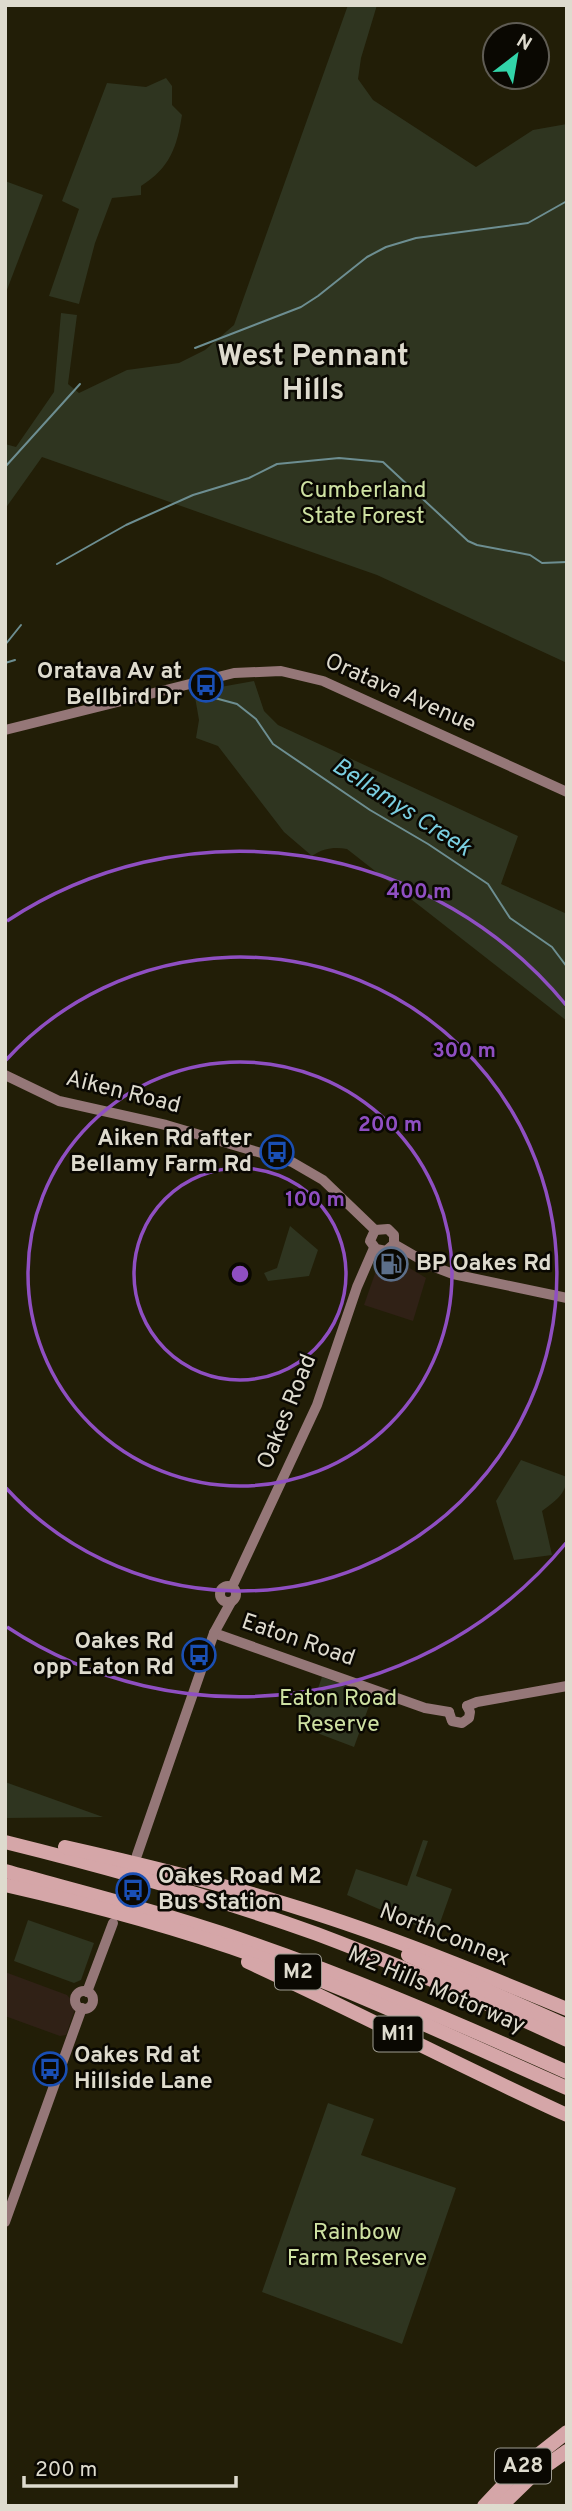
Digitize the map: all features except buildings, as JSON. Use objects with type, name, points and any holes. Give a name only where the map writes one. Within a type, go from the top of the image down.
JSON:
[{"type":"highway","name":"M2","points":[[5,1834],[168,1871],[304,1909],[567,2026]]},
{"type":"highway","name":"M2 Hills Motorway","points":[[5,1842],[185,1891],[306,1931],[418,1974],[567,2040]]},
{"type":"highway","name":"M2 Hills Motorway","points":[[5,1871],[158,1913],[284,1955],[445,2018],[567,2072]]},
{"type":"highway","name":"M2","points":[[5,1885],[136,1918],[212,1941],[307,1975],[567,2088]]},
{"type":"highway","name":"NorthConnex","points":[[304,1909],[437,1956],[567,2009]]},
{"type":"highway","name":"M11","points":[[136,1918],[229,1953],[567,2115]]},
{"type":"highway","name":"A28","points":[[484,2505],[515,2473],[567,2432]]},
{"type":"highway","name":"A28","points":[[501,2506],[512,2494],[567,2451]]},
{"type":"highway","points":[[484,2505],[493,2505],[512,2494]]},
{"type":"street","name":"Oratava Avenue","points":[[5,730],[234,674],[257,671],[294,673],[339,687],[567,792]]},
{"type":"street","name":"Aiken Road","points":[[5,1075],[59,1101],[166,1125],[292,1163],[323,1181],[375,1230]]},
{"type":"street","points":[[388,1229],[394,1236],[394,1244],[386,1251],[374,1248],[370,1237],[375,1230],[388,1229]]},
{"type":"street","points":[[394,1244],[432,1266],[453,1274],[567,1298]]},
{"type":"street","name":"Oakes Road","points":[[215,1629],[226,1600],[236,1594],[232,1587],[314,1412],[357,1287],[374,1248]]},
{"type":"street","points":[[137,1855],[215,1629]]},
{"type":"street","name":"Eaton Road","points":[[215,1629],[425,1708],[449,1712]]},
{"type":"street","points":[[467,1706],[469,1718],[462,1723],[452,1721],[449,1712],[452,1706],[458,1703],[467,1706],[567,1686]]},
{"type":"street","points":[[5,2222],[82,2008],[88,2008],[92,2004],[92,1997],[87,1992],[113,1923]]},
{"type":"shaded area","points":[[393,1258],[426,1278],[413,1321],[364,1305],[378,1265],[384,1259]]},
{"type":"shaded area","points":[[5,1972],[67,1995],[74,2003],[75,2009],[66,2035],[60,2036],[5,2016]]},
{"type":"green space","name":"Cumberland State Forest","points":[[348,5],[377,5],[361,58],[358,79],[373,100],[476,167],[533,130],[567,124],[567,663],[377,575],[42,457],[5,509],[5,444],[16,447],[54,392],[61,313],[77,315],[68,384],[79,393],[127,370],[179,363],[205,350],[234,325]]},
{"type":"green space","points":[[166,78],[172,86],[172,105],[182,115],[178,137],[170,156],[159,172],[141,186],[141,195],[112,198],[95,243],[79,304],[49,296],[79,209],[62,201],[107,83],[146,87]]},
{"type":"green space","points":[[5,181],[43,195],[5,295]]},
{"type":"green space","points":[[254,681],[264,711],[278,725],[518,836],[501,884],[567,914],[567,1021],[347,849],[329,849],[312,856],[284,832],[218,746],[196,738],[199,720],[195,697],[198,691]]},
{"type":"green space","points":[[290,1226],[318,1250],[309,1276],[268,1281],[264,1273],[277,1268]]},
{"type":"green space","points":[[521,1460],[567,1477],[562,1493],[542,1511],[552,1555],[514,1560],[496,1501]]},
{"type":"green space","name":"Eaton Road Reserve","points":[[322,1677],[373,1695],[354,1747],[304,1728]]},
{"type":"green space","points":[[5,1782],[103,1817],[5,1818]]},
{"type":"green space","points":[[423,1840],[428,1841],[416,1876],[452,1889],[436,1934],[347,1895],[356,1869],[407,1886]]},
{"type":"green space","points":[[28,1920],[94,1943],[81,1980],[74,1983],[14,1961]]},
{"type":"green space","name":"Rainbow Farm Reserve","points":[[328,2103],[374,2119],[361,2155],[456,2188],[402,2344],[262,2292]]},
{"type":"waterway","points":[[195,348],[301,307],[367,257],[386,247],[416,238],[528,223],[567,201]]},
{"type":"waterway","points":[[5,467],[80,384]]},
{"type":"waterway","points":[[57,564],[126,525],[193,495],[249,478],[277,464],[339,458],[383,462],[468,541],[530,555],[542,563],[567,562]]},
{"type":"waterway","points":[[5,645],[21,625]]},
{"type":"waterway","name":"Bellamys Creek","points":[[5,663],[15,660]]},
{"type":"waterway","name":"Bellamys Creek","points":[[206,692],[211,697],[237,704],[256,719],[273,744],[370,810],[488,884],[510,918],[552,947],[567,967]]},
{"type":"tunnel","points":[[118,1907],[131,1870]]},
{"type":"place","name":"Oratava Av at Bellbird Dr","points":[[206,685]]},
{"type":"place","name":"Aiken Rd after Bellamy Farm Rd","points":[[277,1152]]},
{"type":"place","name":"BP Oakes Rd","points":[[391,1264]]},
{"type":"place","name":"Oakes Rd opp Eaton Rd","points":[[199,1655]]},
{"type":"place","name":"Oakes Road M2 Bus Station","points":[[133,1890]]},
{"type":"place","name":"Oakes Rd at Hillside Lane","points":[[50,2069]]},
{"type":"district","name":"West Pennant Hills","points":[[313,374]]}]
